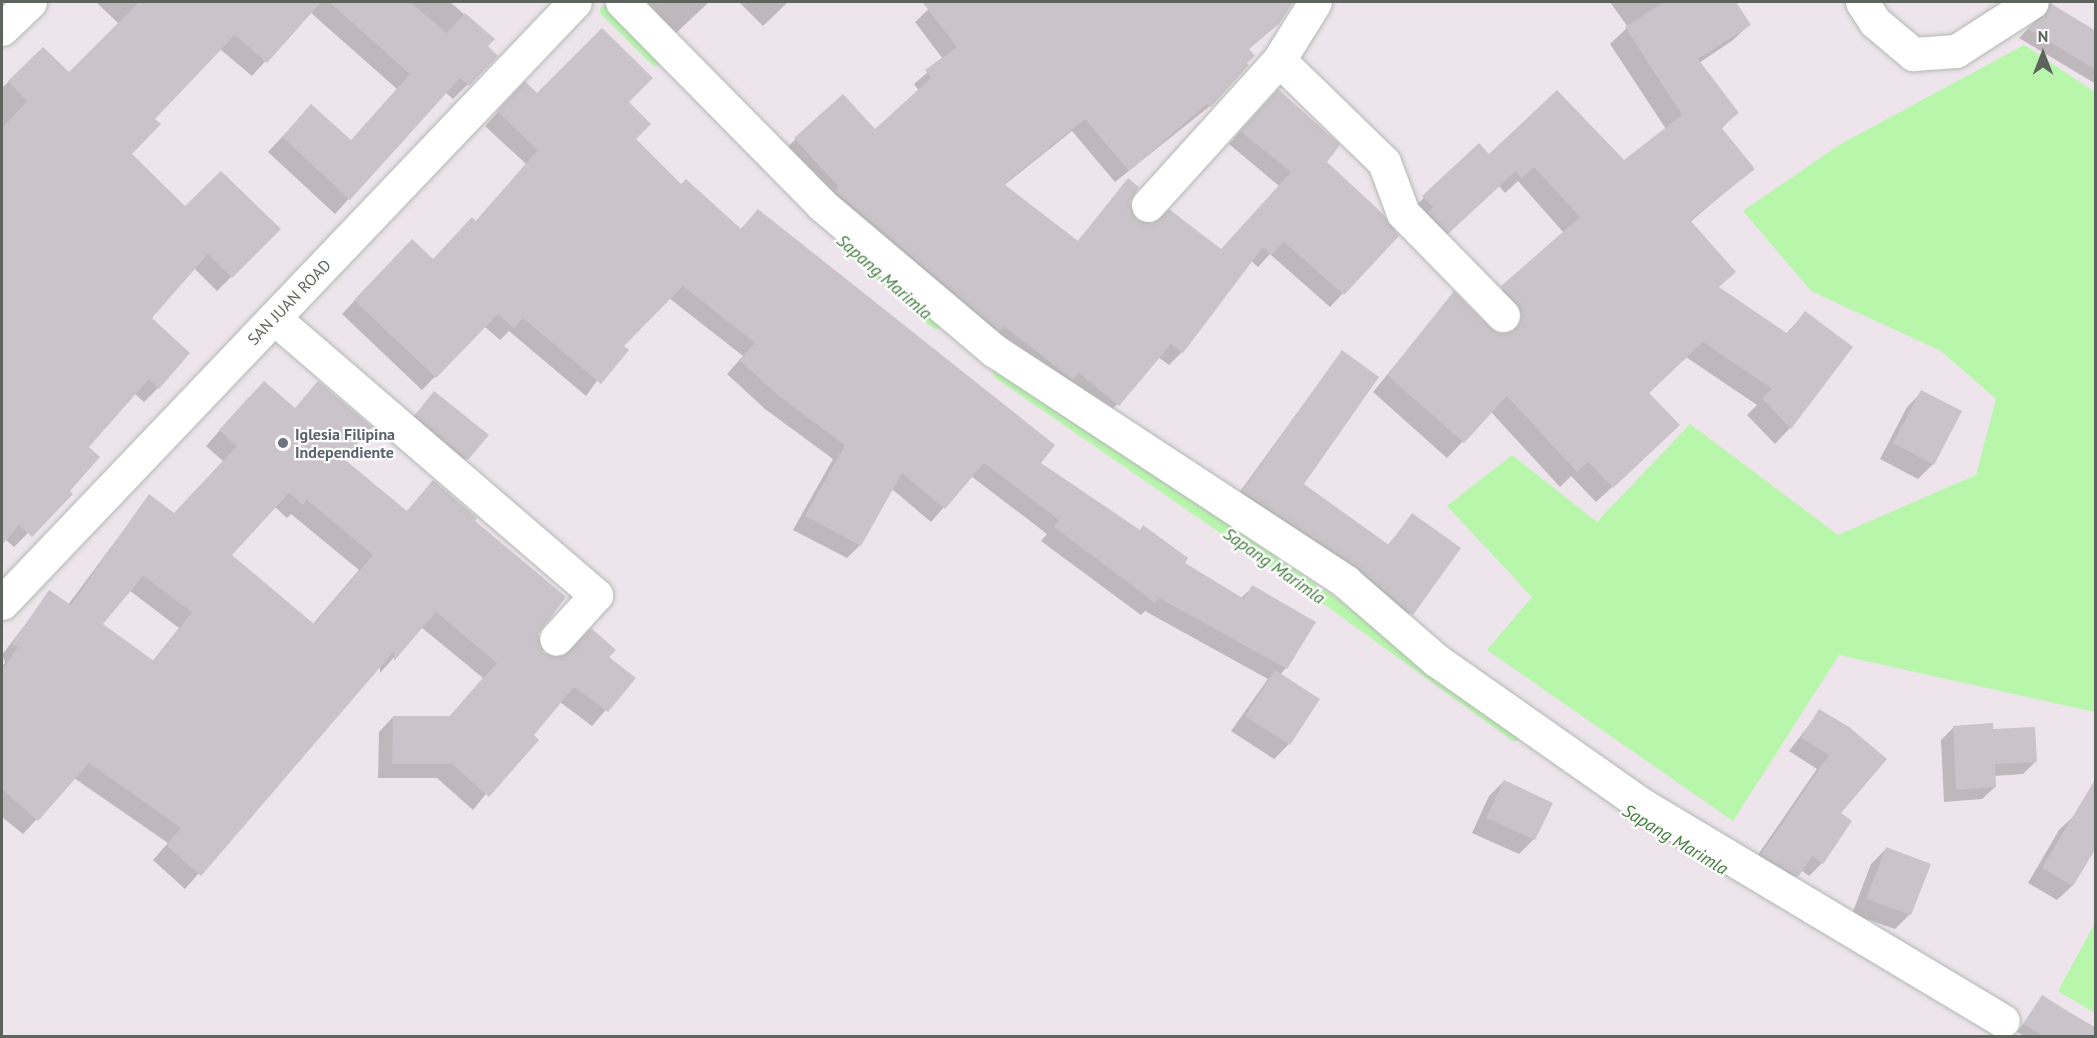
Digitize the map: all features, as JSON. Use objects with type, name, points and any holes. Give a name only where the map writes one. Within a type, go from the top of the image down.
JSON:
[{"type":"street","points":[[2,29],[30,2]]},
{"type":"street","name":"SAN JUAN ROAD","points":[[2,603],[575,2]]},
{"type":"street","points":[[622,2],[822,205],[995,351],[1346,582],[1436,660],[1644,806],[2003,1021]]},
{"type":"street","points":[[1148,205],[1279,60],[1315,2]]},
{"type":"street","points":[[1862,2],[1875,22],[1913,54],[1956,51],[2032,2]]},
{"type":"street","points":[[1279,60],[1384,162],[1403,213],[1503,315]]},
{"type":"street","points":[[274,318],[596,595],[556,639]]},
{"type":"shaded area","points":[[2024,45],[2095,92],[2095,712],[1839,655],[1733,821],[1487,650],[1532,597],[1447,506],[1512,455],[1597,522],[1690,424],[1838,535],[1976,475],[1996,399],[1941,351],[1811,291],[1743,211],[1839,145]]},
{"type":"shaded area","points":[[2095,923],[2095,1013],[2058,991]]},
{"type":"building","points":[[139,2],[321,2],[267,63],[235,35],[155,119],[161,124],[132,154],[185,206],[221,171],[281,229],[232,278],[208,254],[152,318],[190,353],[159,389],[149,379],[89,447],[100,457],[70,491],[73,494],[32,537],[19,525],[2,545],[2,128],[27,101],[8,81],[43,47],[69,72]]},
{"type":"building","points":[[329,2],[410,2],[447,33],[465,13],[495,39],[488,46],[498,56],[469,86],[460,78],[350,200],[282,137],[311,104],[351,140],[410,74]]},
{"type":"building","points":[[922,2],[1293,2],[1279,24],[1249,49],[1255,56],[1211,107],[1207,104],[1129,171],[1085,119],[1004,184],[1078,241],[1128,178],[1139,187],[1130,202],[1136,219],[1153,223],[1169,209],[1221,249],[1291,172],[1240,131],[1278,89],[1340,145],[1327,162],[1383,214],[1399,236],[1344,295],[1284,242],[1271,255],[1263,247],[1183,353],[1171,344],[1119,406],[1079,373],[1073,380],[1004,326],[1000,331],[835,191],[838,186],[794,138],[843,94],[875,129],[931,78],[925,70],[957,47]]},
{"type":"building","points":[[1664,2],[1736,2],[1751,25],[1698,59],[1739,113],[1721,127],[1755,169],[1690,220],[1736,272],[1719,287],[1788,334],[1805,311],[1853,347],[1791,429],[1762,398],[1772,389],[1703,342],[1649,393],[1680,425],[1613,488],[1588,462],[1577,472],[1507,396],[1464,443],[1387,375],[1454,291],[1490,328],[1499,333],[1516,329],[1521,310],[1501,286],[1580,217],[1534,167],[1522,178],[1516,171],[1449,233],[1428,212],[1433,207],[1422,196],[1479,143],[1489,154],[1557,90],[1624,160],[1682,115],[1625,27]]},
{"type":"building","points":[[2050,3],[2096,31],[2096,70],[2027,28],[2043,17]]},
{"type":"building","points":[[602,28],[653,78],[629,102],[651,124],[636,139],[681,184],[686,179],[741,229],[758,209],[1055,445],[1041,463],[1140,530],[1143,525],[1188,558],[1185,563],[1244,599],[1252,585],[1316,622],[1287,669],[1159,598],[1155,603],[1054,527],[1059,520],[984,463],[945,509],[902,473],[861,546],[805,516],[845,445],[779,396],[739,360],[755,343],[683,286],[624,346],[629,350],[601,384],[523,318],[514,328],[498,314],[436,378],[354,300],[412,239],[433,259],[472,217],[476,221],[538,150],[497,111],[525,81],[537,93]]},
{"type":"building","points":[[1342,350],[1379,377],[1304,484],[1389,545],[1412,513],[1461,548],[1413,615],[1356,566],[1242,491]]},
{"type":"building","points":[[264,381],[295,408],[318,381],[372,427],[344,459],[407,511],[433,480],[477,518],[475,521],[566,597],[538,634],[544,653],[562,657],[591,628],[616,650],[609,657],[636,678],[608,712],[574,687],[534,735],[539,740],[489,797],[452,764],[392,764],[393,716],[450,716],[497,663],[436,612],[394,661],[394,651],[201,876],[166,845],[181,828],[89,763],[38,821],[2,789],[2,670],[18,647],[12,644],[49,590],[71,605],[149,494],[174,513],[237,446],[219,430]],"holes":[[[289,493],[303,505],[307,500],[373,555],[314,624],[232,555]],[[143,576],[192,612],[154,661],[103,624]]]},
{"type":"building","points":[[1921,390],[1962,411],[1934,465],[1893,443]]},
{"type":"building","points":[[434,391],[489,435],[468,460],[415,415]]},
{"type":"building","points":[[1275,670],[1320,699],[1290,745],[1245,716]]},
{"type":"building","points":[[1819,709],[1849,727],[1887,759],[1841,813],[1852,821],[1823,864],[1812,856],[1798,877],[1761,854],[1829,755],[1801,738]]},
{"type":"building","points":[[1993,723],[1993,729],[2035,727],[2037,762],[1995,764],[1996,787],[1956,790],[1953,726]]},
{"type":"building","points":[[2096,778],[2096,848],[2073,886],[2042,868]]},
{"type":"building","points":[[1504,780],[1553,803],[1535,840],[1486,818]]},
{"type":"building","points":[[1886,847],[1931,864],[1911,915],[1866,899]]},
{"type":"building","points":[[2042,995],[2096,1029],[2096,1036],[2043,1036],[2023,1024]]},
{"type":"waterway","name":"Sapang Marimla","points":[[606,11],[656,60]]},
{"type":"waterway","name":"Sapang Marimla","points":[[854,252],[936,323]]},
{"type":"waterway","name":"Sapang Marimla","points":[[999,373],[1327,599],[1515,735]]},
{"type":"place","name":"Iglesia Filipina Independiente","points":[[283,443]]}]
